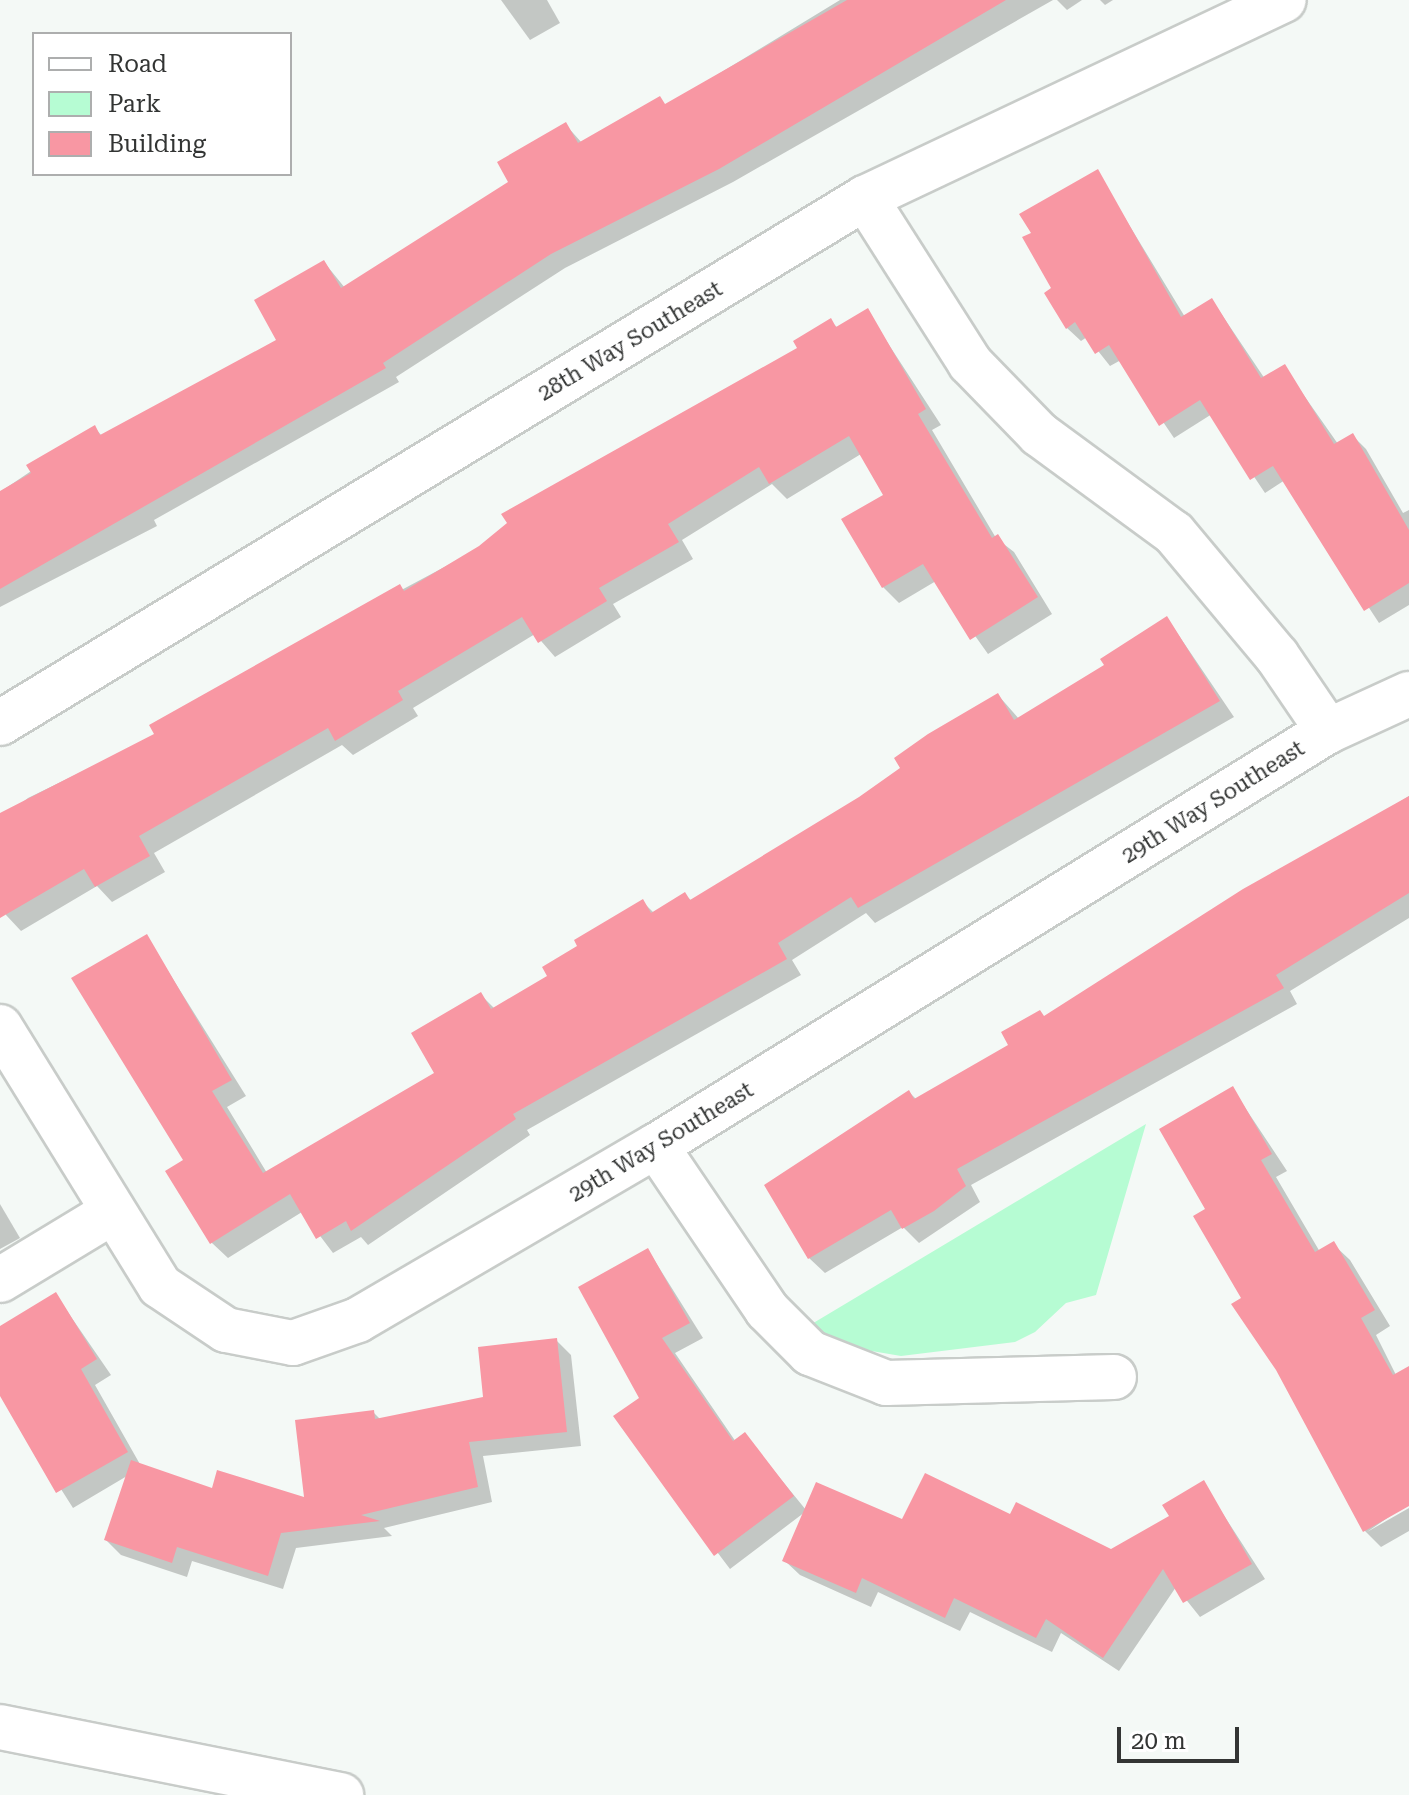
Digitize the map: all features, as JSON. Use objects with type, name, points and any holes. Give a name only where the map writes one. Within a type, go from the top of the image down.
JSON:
[{"type":"street","name":"28th Way Southeast","points":[[0,723],[865,198],[1283,0]]},
{"type":"street","points":[[865,198],[970,363],[1039,434],[1174,533],[1277,656],[1328,731]]},
{"type":"street","name":"29th Way Southeast","points":[[0,1027],[109,1214],[160,1286],[226,1330],[293,1343],[358,1320],[656,1146],[1328,731],[1409,694]]},
{"type":"street","points":[[656,1146],[767,1310],[810,1353],[886,1383],[1114,1377]]},
{"type":"street","points":[[0,1280],[109,1214]]},
{"type":"street","points":[[0,1727],[341,1795]]},
{"type":"green space","points":[[1146,1124],[1096,1295],[1066,1303],[1035,1332],[1015,1342],[901,1356],[848,1347],[810,1325]]},
{"type":"building","points":[[847,0],[1006,0],[719,169],[551,254],[383,363],[386,368],[0,589],[0,491],[31,473],[26,465],[95,425],[100,435],[276,340],[254,300],[324,260],[341,288],[508,182],[497,162],[566,122],[578,143],[660,96],[665,104]]},
{"type":"building","points":[[1098,169],[1181,317],[1212,298],[1261,378],[1285,364],[1334,444],[1353,433],[1409,530],[1409,583],[1364,611],[1273,466],[1250,480],[1200,400],[1159,426],[1109,345],[1095,354],[1075,322],[1066,329],[1044,293],[1051,288],[1022,237],[1031,233],[1019,214]]},
{"type":"building","points":[[868,308],[926,409],[918,414],[992,538],[998,534],[1038,597],[970,640],[923,564],[882,588],[841,519],[883,495],[849,436],[769,484],[759,467],[668,524],[679,542],[599,588],[607,601],[538,643],[522,617],[398,691],[403,700],[335,741],[328,728],[139,836],[150,856],[95,887],[84,869],[0,918],[0,813],[154,734],[149,725],[400,584],[404,591],[479,546],[507,523],[501,514],[797,348],[793,341],[831,318],[836,327]]},
{"type":"building","points":[[1167,616],[1220,701],[858,908],[851,897],[778,943],[787,959],[513,1114],[516,1119],[351,1231],[346,1221],[316,1239],[290,1194],[210,1244],[165,1171],[183,1160],[71,978],[147,934],[232,1080],[212,1091],[263,1173],[434,1073],[411,1033],[481,992],[491,1009],[547,976],[542,967],[577,946],[574,940],[643,899],[651,913],[685,892],[690,900],[859,797],[900,768],[894,758],[928,734],[998,693],[1014,720],[1104,665],[1100,659]]},
{"type":"building","points":[[1409,796],[1409,893],[1276,975],[1284,988],[957,1169],[966,1186],[934,1211],[902,1229],[891,1210],[808,1259],[764,1185],[909,1090],[914,1099],[1008,1045],[1001,1032],[1040,1010],[1044,1016],[1243,889]]},
{"type":"building","points":[[1233,1086],[1272,1154],[1261,1160],[1315,1252],[1334,1241],[1375,1310],[1361,1318],[1393,1375],[1409,1366],[1409,1506],[1363,1532],[1276,1370],[1231,1304],[1241,1298],[1193,1216],[1205,1209],[1159,1129]]},
{"type":"building","points":[[648,1248],[690,1323],[662,1338],[733,1441],[745,1432],[794,1496],[714,1556],[613,1416],[639,1398],[578,1287]]},
{"type":"building","points":[[56,1292],[97,1359],[81,1369],[128,1452],[56,1493],[0,1396],[0,1326]]},
{"type":"building","points":[[557,1338],[567,1432],[469,1442],[478,1487],[361,1515],[380,1521],[281,1533],[268,1576],[177,1547],[172,1563],[104,1540],[131,1460],[212,1488],[217,1470],[304,1497],[295,1420],[374,1410],[375,1419],[483,1397],[478,1347]]},
{"type":"building","points":[[925,1473],[1010,1514],[1016,1502],[1111,1549],[1169,1516],[1162,1505],[1204,1480],[1252,1564],[1183,1603],[1163,1569],[1103,1658],[1046,1619],[1036,1638],[954,1598],[945,1618],[862,1578],[856,1593],[782,1561],[816,1482],[902,1519]]}]
